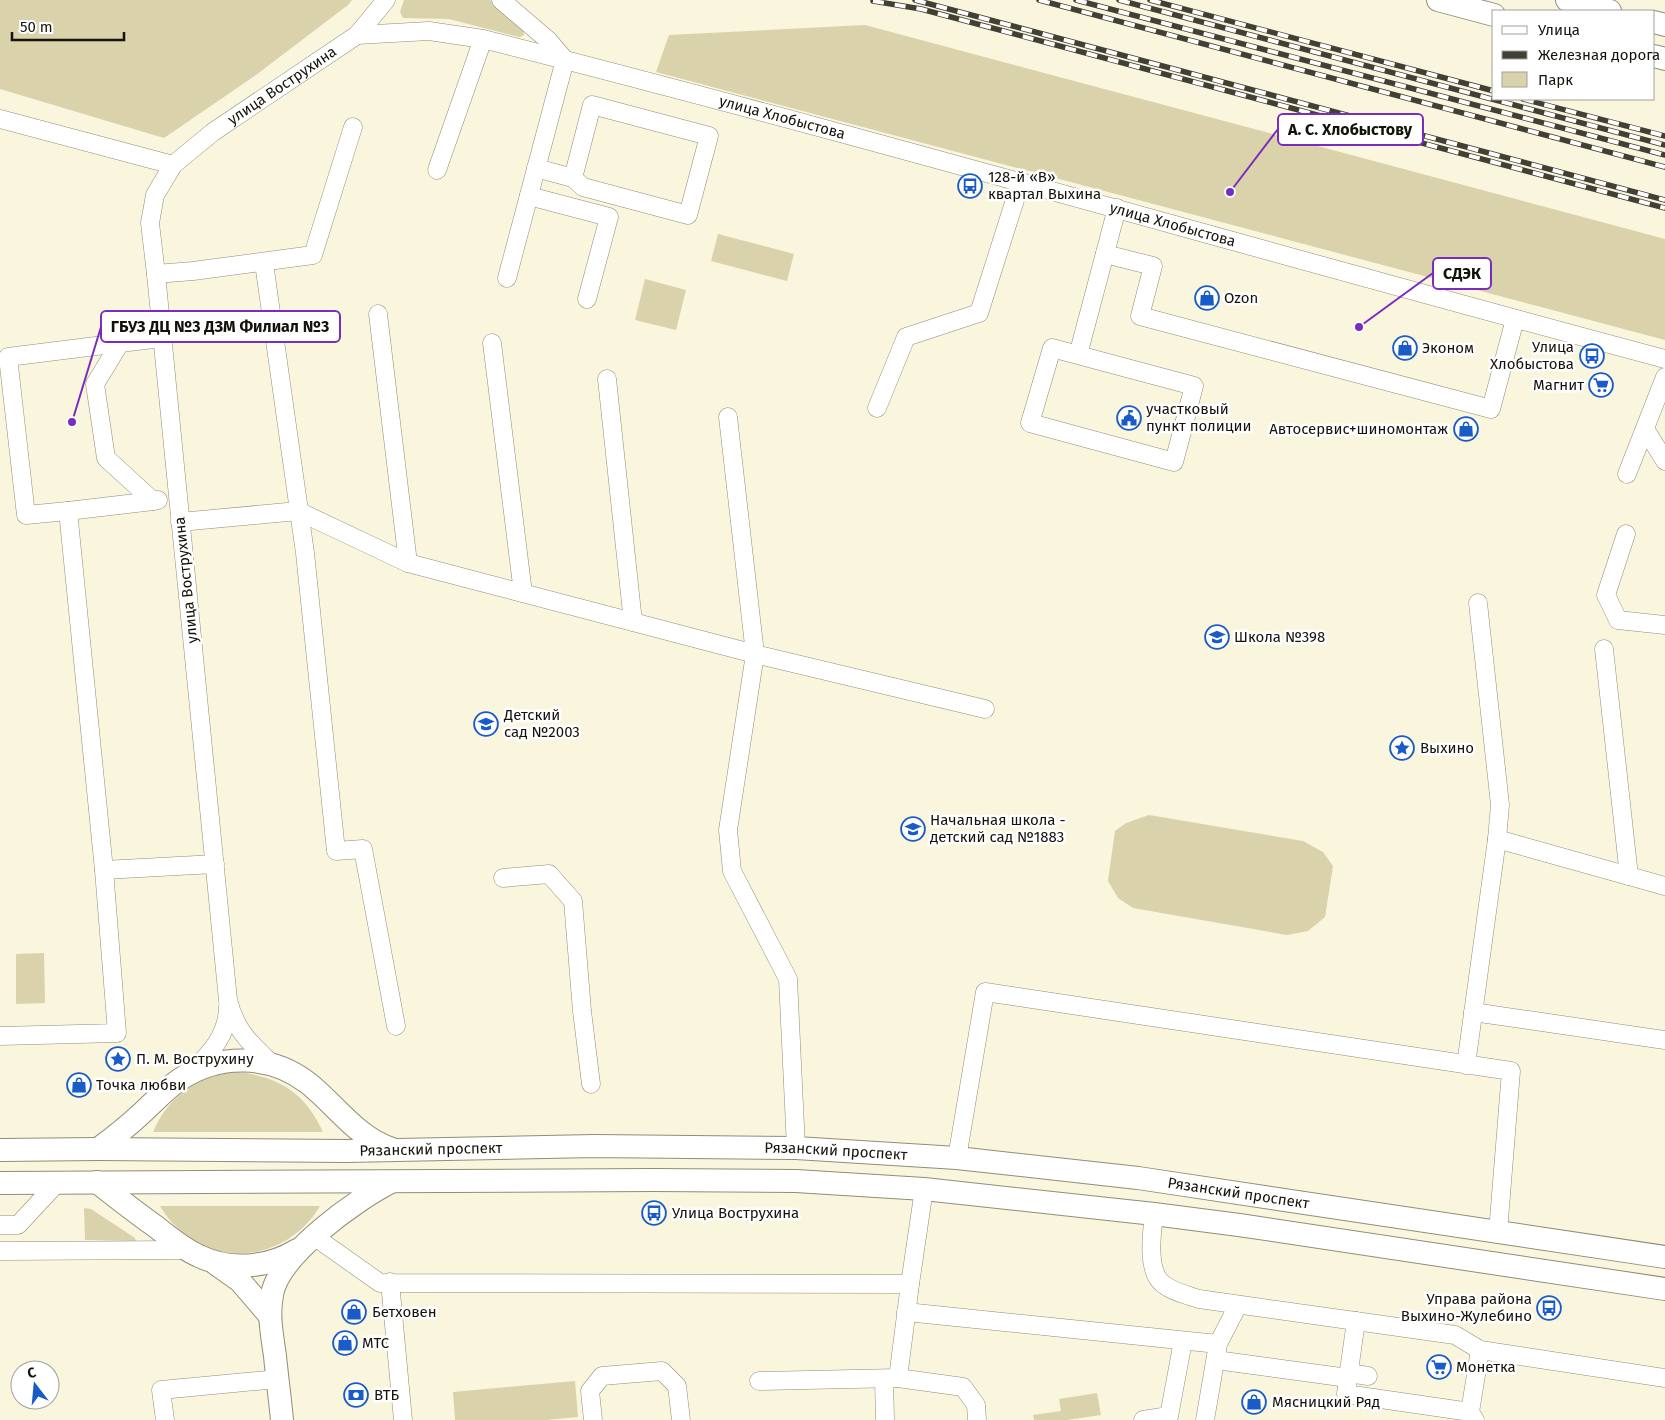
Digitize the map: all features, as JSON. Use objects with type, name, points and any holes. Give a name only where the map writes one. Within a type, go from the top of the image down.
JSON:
[{"type":"main road","points":[[1438,0],[1492,14]]},
{"type":"main road","points":[[1567,0],[1606,10]]},
{"type":"main road","points":[[98,1150],[131,1124],[173,1086],[210,1065],[244,1060],[262,1062],[290,1072],[308,1084],[360,1132],[382,1146],[397,1151]]},
{"type":"main road","points":[[167,1235],[148,1204],[141,1183],[139,1165],[140,1150],[146,1125],[173,1086]]},
{"type":"main road","points":[[282,1420],[270,1316],[272,1294],[279,1277],[336,1209],[345,1180],[346,1151],[338,1123],[320,1096]]},
{"type":"main road","name":"Рязанский проспект","points":[[0,1150],[397,1151],[594,1146],[796,1148],[957,1158],[1138,1178],[1665,1257]]},
{"type":"main road","name":"Рязанский проспект","points":[[0,1183],[627,1180],[796,1181],[924,1188],[1154,1214],[1665,1289]]},
{"type":"main road","points":[[211,1261],[238,1266],[265,1263],[291,1254],[356,1202],[395,1181]]},
{"type":"main road","points":[[97,1182],[186,1250],[211,1261],[240,1281],[270,1316]]},
{"type":"street","name":"улица Вострухина","points":[[173,1086],[202,1062],[221,1038],[228,1014],[228,1000],[150,223],[155,195],[172,165],[212,132],[357,34],[386,0]]},
{"type":"street","points":[[501,0],[548,40],[565,60],[506,278]]},
{"type":"street","name":"улица Хлобыстова","points":[[357,34],[429,31],[483,39],[1021,181],[1515,319],[1665,358]]},
{"type":"street","points":[[437,170],[483,39]]},
{"type":"street","points":[[536,168],[573,178],[583,187],[688,215],[709,136],[592,105],[573,178]]},
{"type":"street","points":[[0,119],[172,165]]},
{"type":"street","points":[[156,274],[264,263],[313,255],[352,127]]},
{"type":"street","points":[[877,408],[906,337],[979,313],[1021,181]]},
{"type":"street","points":[[529,196],[609,217],[587,299]]},
{"type":"street","points":[[1078,355],[1117,208]]},
{"type":"street","points":[[1105,254],[1153,266],[1140,316],[1491,409],[1515,319]]},
{"type":"street","points":[[264,263],[305,553],[336,851],[363,849],[396,1026]]},
{"type":"street","points":[[378,314],[408,563]]},
{"type":"street","points":[[162,338],[8,357],[26,515],[178,498]]},
{"type":"street","points":[[120,343],[95,384],[106,458],[152,501]]},
{"type":"street","points":[[492,343],[522,593]]},
{"type":"street","points":[[1052,348],[1078,355],[1194,386],[1174,462],[1030,423],[1052,348]]},
{"type":"street","points":[[1627,474],[1665,377]]},
{"type":"street","points":[[607,379],[633,622]]},
{"type":"street","points":[[728,417],[755,654],[728,830],[732,870],[788,979],[796,1148]]},
{"type":"street","points":[[1645,429],[1665,460]]},
{"type":"street","points":[[0,1036],[117,1033],[104,870],[68,511]]},
{"type":"street","points":[[180,522],[298,511],[408,563],[755,654],[985,709]]},
{"type":"street","points":[[1626,534],[1606,595],[1618,620],[1665,625]]},
{"type":"street","points":[[1466,1065],[1500,805],[1478,603]]},
{"type":"street","points":[[1604,649],[1629,876]]},
{"type":"street","points":[[1497,839],[1665,886]]},
{"type":"street","points":[[104,870],[215,864]]},
{"type":"street","points":[[503,878],[549,874],[573,901],[582,1011],[591,1084]]},
{"type":"street","points":[[957,1158],[985,992],[1511,1072],[1498,1232]]},
{"type":"street","name":"улица Вострухина","points":[[228,1000],[242,1034],[273,1065]]},
{"type":"street","points":[[1473,1012],[1665,1040]]},
{"type":"street","points":[[0,1225],[18,1225],[57,1183]]},
{"type":"street","points":[[885,1420],[891,1379],[906,1312],[924,1188]]},
{"type":"street","points":[[1154,1214],[1151,1243],[1153,1268],[1162,1284],[1182,1294],[1199,1299],[1455,1336],[1480,1350],[1665,1378]]},
{"type":"street","points":[[314,1237],[380,1283],[910,1284]]},
{"type":"street","points":[[0,1251],[186,1250]]},
{"type":"street","points":[[390,1282],[403,1420]]},
{"type":"street","points":[[1205,1420],[1217,1352],[1238,1305]]},
{"type":"street","points":[[906,1312],[1183,1340],[1296,1377],[1368,1376]]},
{"type":"street","points":[[1356,1322],[1346,1394],[1472,1416],[1480,1350]]},
{"type":"street","points":[[1143,1420],[1169,1418],[1183,1340]]},
{"type":"street","points":[[593,1420],[590,1391],[602,1376],[662,1371],[677,1386],[681,1420]]},
{"type":"street","points":[[165,1420],[161,1390],[278,1379]]},
{"type":"street","points":[[759,1381],[891,1379],[964,1387],[976,1405],[977,1420]]},
{"type":"green space","points":[[0,0],[352,0],[256,75],[164,138],[0,89]]},
{"type":"green space","points":[[404,0],[490,0],[522,26],[524,35],[520,37],[515,36],[449,19],[403,18],[400,12]]},
{"type":"green space","points":[[865,25],[1665,239],[1665,340],[656,72],[669,35]]},
{"type":"green space","points":[[718,234],[794,254],[787,281],[711,261]]},
{"type":"green space","points":[[645,279],[686,290],[676,330],[635,320]]},
{"type":"green space","points":[[1149,815],[1303,841],[1323,852],[1333,866],[1325,917],[1308,931],[1287,935],[1133,908],[1118,898],[1108,881],[1115,831],[1126,823]]},
{"type":"green space","points":[[44,953],[45,1003],[16,1004],[16,954]]},
{"type":"green space","points":[[238,1072],[266,1078],[290,1089],[308,1107],[323,1132],[153,1132],[167,1108],[187,1090],[210,1078]]},
{"type":"green space","points":[[160,1206],[320,1206],[304,1226],[285,1241],[263,1250],[240,1253],[218,1250],[196,1242],[176,1227]]},
{"type":"green space","points":[[84,1208],[91,1209],[135,1238],[136,1241],[85,1240]]},
{"type":"green space","points":[[575,1381],[578,1417],[546,1420],[455,1420],[453,1392]]},
{"type":"green space","points":[[1097,1393],[1101,1415],[1067,1420],[1034,1420],[1033,1415],[1061,1411],[1059,1399]]},
{"type":"railway","points":[[915,0],[1665,200]]},
{"type":"railway","points":[[1039,0],[1665,167]]},
{"type":"railway","points":[[1076,0],[1665,155]]},
{"type":"railway","points":[[1119,0],[1492,99]]},
{"type":"railway","points":[[1150,0],[1492,90]]},
{"type":"railway","points":[[873,1],[921,9],[1665,208]]},
{"type":"railway","points":[[1496,100],[1665,145]]},
{"type":"railway","points":[[1527,100],[1665,136]]},
{"type":"place","name":"128-й «В» квартал Выхина","points":[[970,186]]},
{"type":"place","name":"А. С. Хлобыстову","points":[[1230,192]]},
{"type":"place","name":"Ozon","points":[[1207,298]]},
{"type":"place","name":"СДЭК","points":[[1359,327]]},
{"type":"place","name":"Эконом","points":[[1405,348]]},
{"type":"place","name":"Улица Хлобыстова","points":[[1592,356]]},
{"type":"place","name":"Магнит","points":[[1601,385]]},
{"type":"place","name":"участковый пункт полиции","points":[[1129,418]]},
{"type":"place","name":"ГБУЗ ДЦ №3 ДЗМ Филиал №3","points":[[72,422]]},
{"type":"place","name":"Автосервис+шиномонтаж","points":[[1466,429]]},
{"type":"place","name":"Школа №398","points":[[1217,637]]},
{"type":"place","name":"Детский сад №2003","points":[[486,724]]},
{"type":"place","name":"Выхино","points":[[1402,748]]},
{"type":"place","name":"Начальная школа - детский сад №1883","points":[[913,829]]},
{"type":"place","name":"П. М. Вострухину","points":[[118,1059]]},
{"type":"place","name":"Точка любви","points":[[79,1085]]},
{"type":"place","name":"Улица Вострухина","points":[[654,1213]]},
{"type":"place","name":"Управа района Выхино-Жулебино","points":[[1549,1308]]},
{"type":"place","name":"Бетховен","points":[[354,1312]]},
{"type":"place","name":"МТС","points":[[345,1343]]},
{"type":"place","name":"Монетка","points":[[1439,1367]]},
{"type":"place","name":"ВТБ","points":[[356,1395]]},
{"type":"place","name":"Мясницкий Ряд","points":[[1254,1402]]}]
